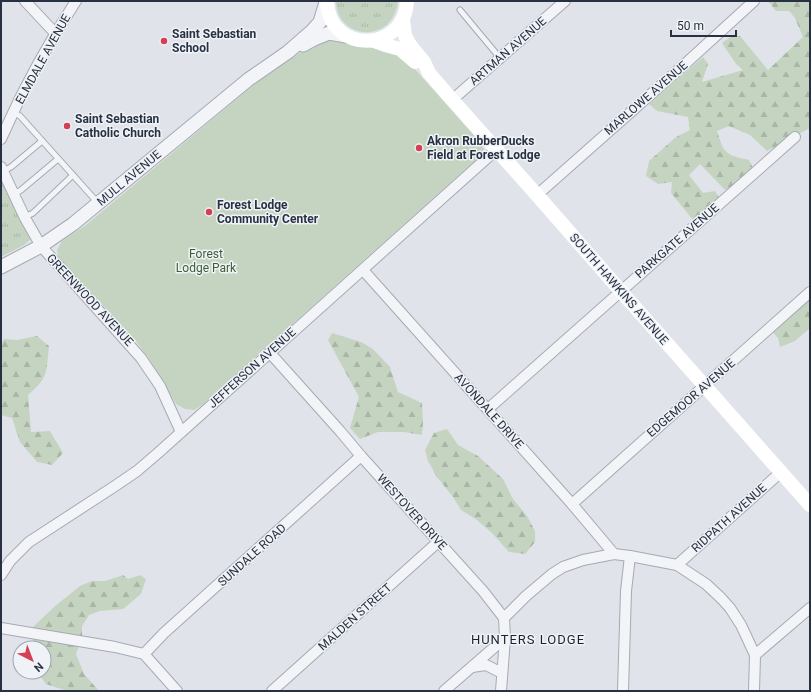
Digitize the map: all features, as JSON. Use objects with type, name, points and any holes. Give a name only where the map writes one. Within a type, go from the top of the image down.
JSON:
[{"type":"main road","points":[[374,41],[383,38],[398,27],[407,9],[407,1]]},
{"type":"main road","points":[[327,2],[328,12],[332,22],[346,36]]},
{"type":"main road","name":"SOUTH HAWKINS AVENUE","points":[[403,19],[405,36],[410,45],[424,62],[429,73]]},
{"type":"main road","name":"SOUTH HAWKINS AVENUE","points":[[346,36],[355,40],[365,42],[374,41],[400,49],[429,73],[810,505]]},
{"type":"street","points":[[25,1],[55,33]]},
{"type":"street","name":"ELMDALE AVENUE","points":[[1,139],[13,112],[55,33],[76,1]]},
{"type":"street","name":"ARTMAN AVENUE","points":[[452,100],[565,1]]},
{"type":"street","name":"MARLOWE AVENUE","points":[[537,195],[754,1]]},
{"type":"street","name":"MULL AVENUE","points":[[1,266],[41,246],[72,224],[249,79],[288,52],[320,22],[327,2]]},
{"type":"street","name":"MULL AVENUE","points":[[288,52],[329,33],[346,36]]},
{"type":"street","name":"PARKGATE AVENUE","points":[[488,409],[795,137]]},
{"type":"street","name":"JEFFERSON AVENUE","points":[[1,575],[10,561],[29,542],[137,471],[496,150]]},
{"type":"street","name":"GREENWOOD AVENUE","points":[[2,169],[41,246],[142,358],[160,386],[181,432]]},
{"type":"street","name":"AVONDALE DRIVE","points":[[363,270],[572,504],[614,554]]},
{"type":"street","name":"EDGEMOOR AVENUE","points":[[572,504],[810,292]]},
{"type":"street","name":"WESTOVER DRIVE","points":[[270,353],[483,592],[504,618]]},
{"type":"street","name":"SUNDALE ROAD","points":[[144,654],[164,633],[361,456]]},
{"type":"street","name":"RIDPATH AVENUE","points":[[677,565],[780,472]]},
{"type":"street","name":"MALDEN STREET","points":[[272,691],[438,542]]},
{"type":"street","points":[[501,691],[505,638],[504,618],[536,587],[563,567],[583,560],[614,554],[677,565],[706,584],[730,608],[741,625],[755,655],[754,691]]},
{"type":"street","points":[[623,691],[626,591],[630,556]]},
{"type":"street","points":[[755,655],[810,608]]},
{"type":"street","points":[[1,628],[115,647],[144,654],[177,691]]},
{"type":"street","points":[[444,691],[505,638]]},
{"type":"street","points":[[472,667],[486,665],[502,673]]},
{"type":"lane","points":[[460,10],[500,58]]},
{"type":"lane","points":[[13,112],[20,116],[98,204]]},
{"type":"lane","points":[[2,169],[11,167],[42,140]]},
{"type":"lane","points":[[14,194],[21,190],[58,159]]},
{"type":"lane","points":[[25,217],[33,213],[73,176]]},
{"type":"green space","points":[[336,1],[398,1],[394,15],[386,25],[376,31],[365,32],[354,30],[345,24],[338,14]]},
{"type":"green space","points":[[768,1],[810,1],[810,128],[767,151],[750,135],[729,126],[717,131],[724,149],[735,157],[749,160],[753,168],[736,183],[725,190],[700,164],[689,175],[703,193],[715,191],[719,198],[712,202],[705,212],[693,220],[671,193],[672,182],[658,184],[646,176],[649,161],[676,137],[690,130],[688,117],[657,111],[649,104],[703,57],[708,64],[702,82],[743,70],[736,64],[722,43],[733,35],[740,36],[768,70],[803,37],[795,18],[789,11],[776,11]]},
{"type":"green space","name":"Forest Lodge Park","points":[[328,40],[396,52],[404,57],[479,141],[484,149],[479,157],[202,405],[194,410],[185,409],[176,404],[150,360],[135,340],[59,258],[57,250],[62,241],[86,225],[256,83],[288,60],[317,42]]},
{"type":"green space","points":[[1,181],[31,239],[24,245],[1,257]]},
{"type":"green space","points":[[810,299],[810,328],[795,341],[780,347],[778,338],[773,332]]},
{"type":"green space","points":[[332,333],[361,342],[373,349],[390,367],[398,392],[422,403],[422,435],[404,432],[378,432],[360,439],[350,428],[359,397],[328,340]]},
{"type":"green space","points":[[37,336],[49,346],[45,374],[40,383],[28,395],[31,432],[50,431],[63,453],[52,465],[37,462],[20,442],[12,418],[1,415],[1,345],[4,339],[17,340]]},
{"type":"green space","points":[[447,429],[458,445],[478,456],[503,479],[513,499],[527,516],[535,531],[535,542],[525,554],[509,552],[492,533],[477,520],[461,510],[437,477],[428,461],[425,450],[434,433]]},
{"type":"green space","points":[[123,575],[128,579],[140,575],[146,579],[141,594],[123,609],[100,611],[89,615],[82,626],[82,638],[76,654],[84,674],[99,691],[67,691],[46,684],[43,680],[52,680],[52,640],[33,640],[33,627],[54,607],[80,586],[92,581],[105,581]]},
{"type":"place","name":"Saint Sebastian School","points":[[164,41]]},
{"type":"place","name":"Saint Sebastian Catholic Church","points":[[67,126]]},
{"type":"place","name":"Akron RubberDucks Field at Forest Lodge","points":[[419,148]]},
{"type":"place","name":"Forest Lodge Community Center","points":[[209,212]]},
{"type":"district","name":"HUNTERS LODGE","points":[[528,639]]}]
